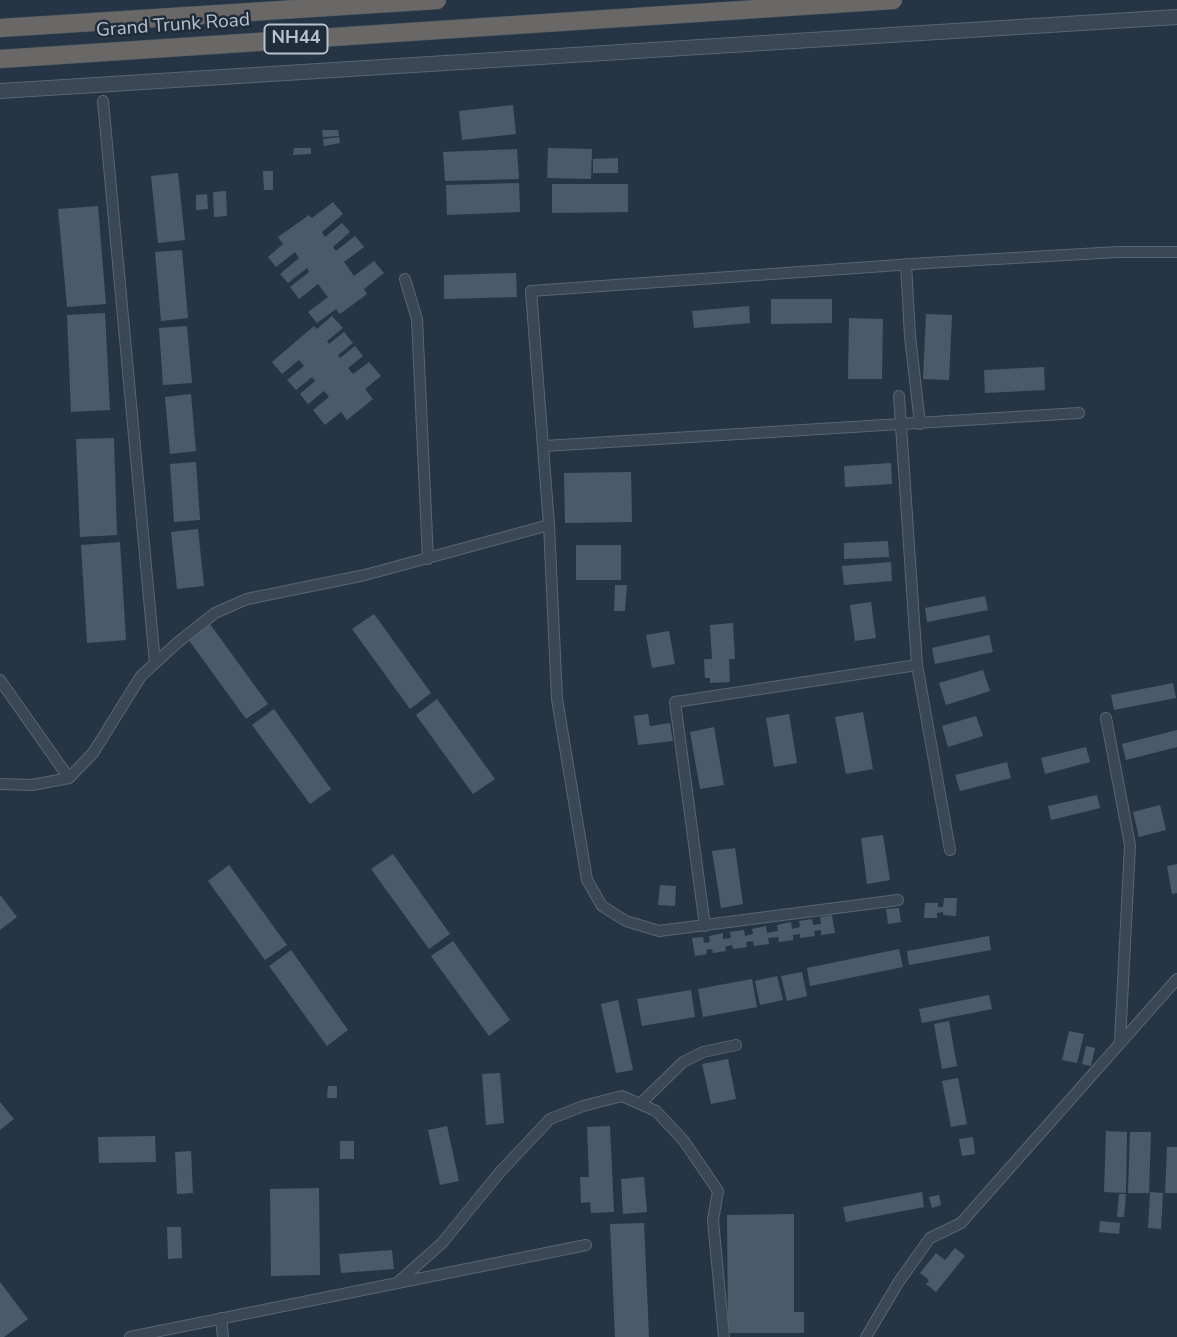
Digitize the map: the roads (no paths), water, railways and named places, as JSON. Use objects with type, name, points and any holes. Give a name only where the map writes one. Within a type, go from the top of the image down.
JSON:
[{"type":"highway","name":"Grand Trunk Road","points":[[0,28],[437,0]]},
{"type":"highway","name":"Grand Trunk Road","points":[[0,59],[893,0]]},
{"type":"street","points":[[0,91],[1177,18]]},
{"type":"street","points":[[103,102],[155,663]]},
{"type":"street","points":[[898,900],[659,931],[626,921],[602,906],[587,880],[557,699],[550,525],[531,291],[906,264],[1118,252],[1177,252]]},
{"type":"street","points":[[906,264],[909,336],[920,424]]},
{"type":"street","points":[[405,279],[417,319],[428,559]]},
{"type":"street","points":[[899,396],[917,665],[950,850]]},
{"type":"street","points":[[544,446],[1079,413]]},
{"type":"street","points":[[0,784],[32,785],[69,778],[93,753],[141,676],[215,613],[247,600],[365,575],[550,525]]},
{"type":"street","points":[[705,926],[675,702],[917,665]]},
{"type":"street","points":[[0,680],[69,778]]},
{"type":"street","points":[[1106,718],[1130,845],[1120,1042]]},
{"type":"street","points":[[866,1337],[898,1283],[930,1238],[961,1223],[1177,979]]},
{"type":"street","points":[[640,1104],[683,1062],[703,1052],[736,1045]]},
{"type":"street","points":[[397,1283],[442,1243],[500,1172],[550,1119],[583,1106],[622,1096],[656,1111],[684,1141],[718,1191],[713,1220],[723,1337]]},
{"type":"street","points":[[130,1337],[586,1245]]},
{"type":"street","points":[[221,1318],[222,1337]]}]
